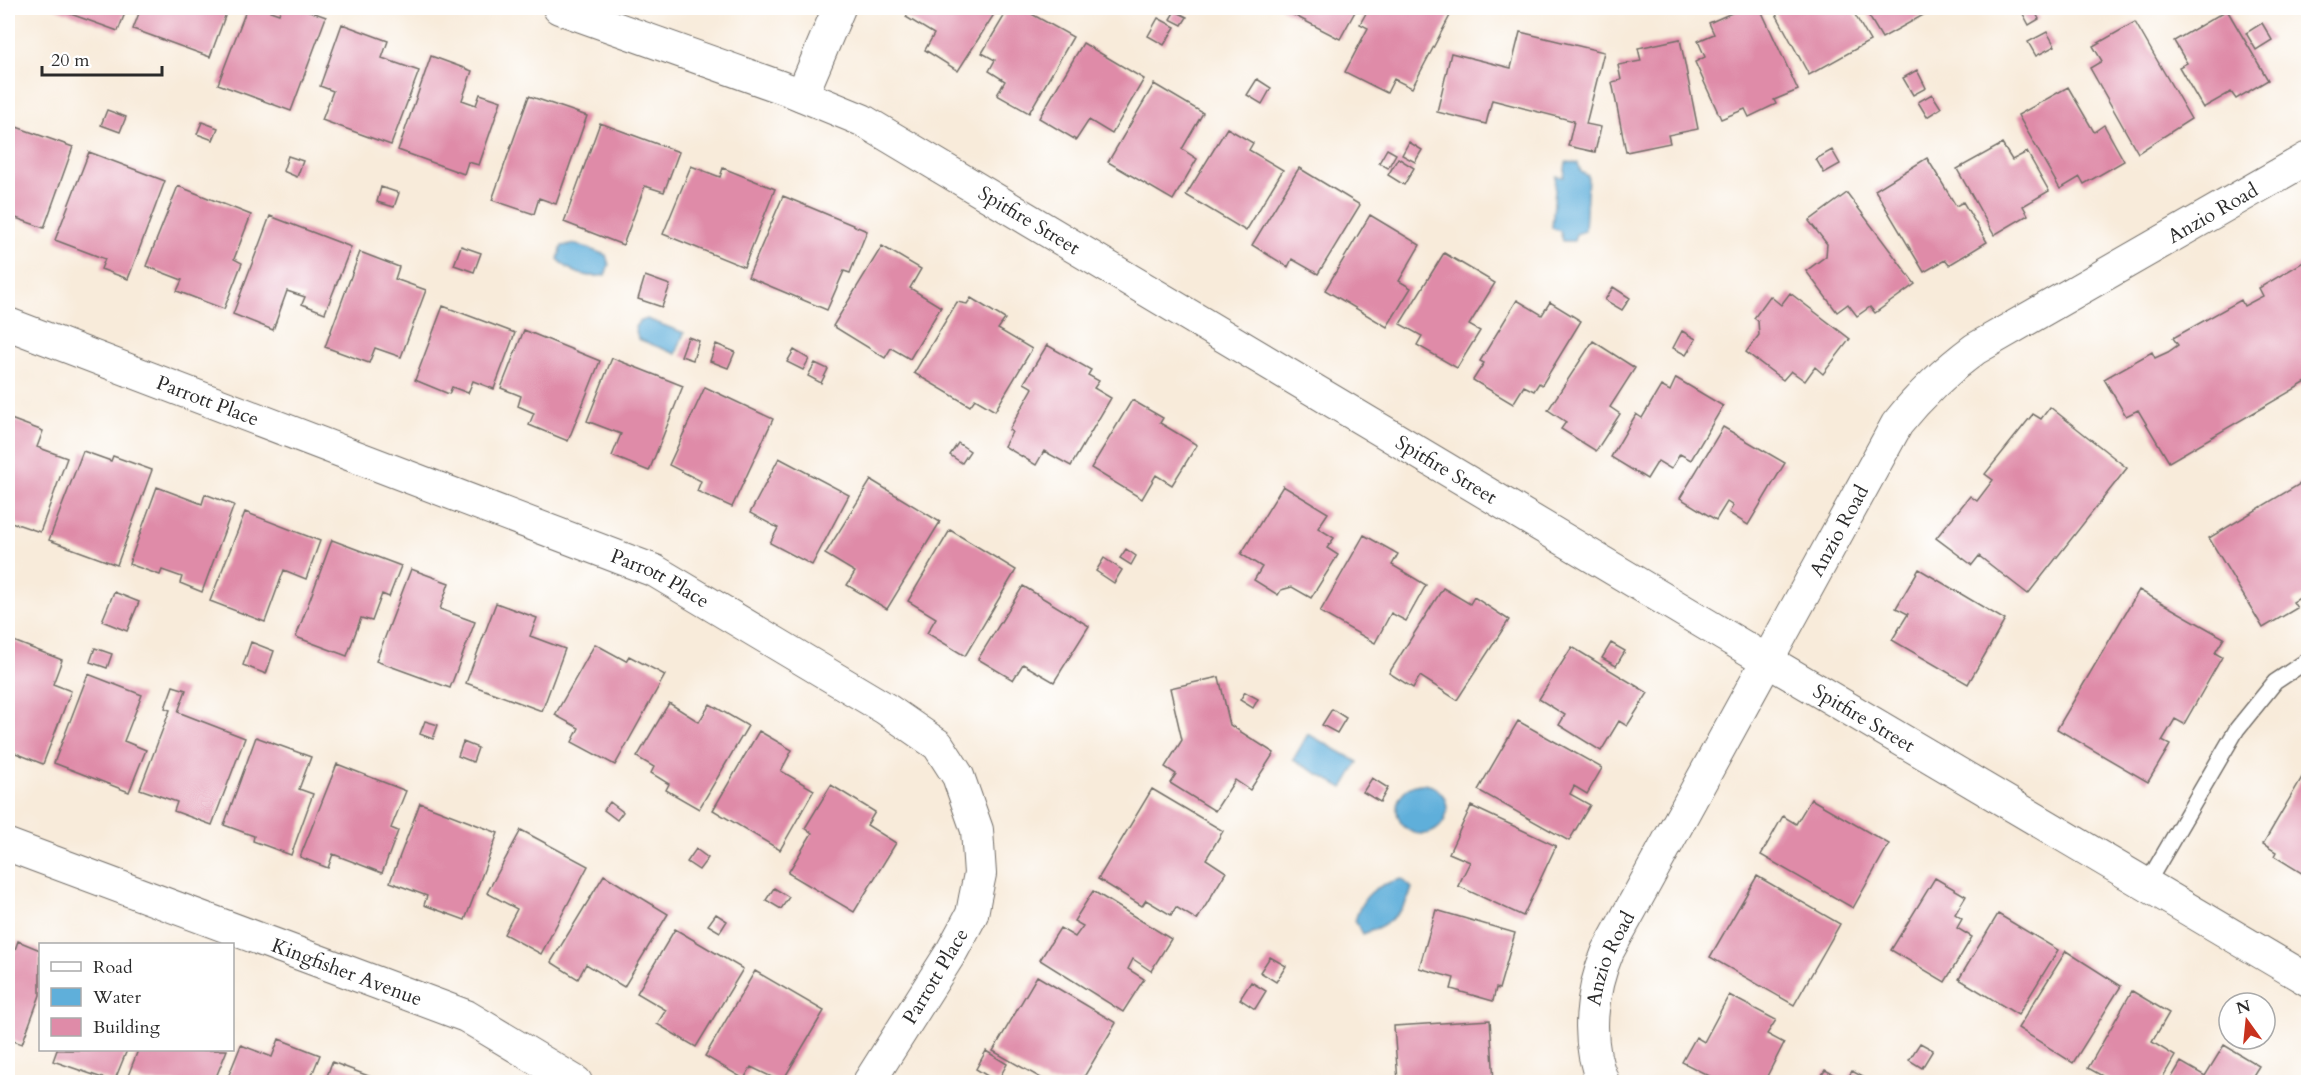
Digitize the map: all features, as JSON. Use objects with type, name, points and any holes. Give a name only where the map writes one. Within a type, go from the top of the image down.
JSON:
[{"type":"street","name":"Spitfire Street","points":[[558,8],[802,95],[862,120],[1768,662],[2308,980]]},
{"type":"street","points":[[802,95],[839,8]]},
{"type":"street","name":"Anzio Road","points":[[1603,1083],[1593,1043],[1592,1016],[1596,982],[1601,966],[1898,424],[1920,395],[1946,370],[1975,349],[2308,158]]},
{"type":"street","name":"Parrott Place","points":[[8,324],[654,571],[886,710],[938,745],[958,776],[977,830],[980,874],[977,890],[972,914],[952,951],[869,1083]]},
{"type":"street","name":"Kingfisher Avenue","points":[[8,844],[466,1016],[576,1083]]},
{"type":"lane","points":[[2145,885],[2237,729],[2275,682],[2308,660]]},
{"type":"water","points":[[1566,162],[1578,163],[1581,172],[1588,176],[1585,231],[1576,234],[1574,241],[1563,241],[1560,231],[1552,228],[1556,176],[1564,177]]},
{"type":"water","points":[[576,244],[606,255],[609,265],[605,275],[580,274],[568,268],[558,259],[562,246]]},
{"type":"water","points":[[647,319],[684,333],[676,354],[638,339],[635,327],[639,322]]},
{"type":"water","points":[[1308,734],[1358,762],[1343,788],[1293,760]]},
{"type":"water","points":[[1422,784],[1431,786],[1442,795],[1447,809],[1445,818],[1436,829],[1422,834],[1413,832],[1402,823],[1397,809],[1399,800],[1408,789]]},
{"type":"water","points":[[1402,879],[1412,888],[1405,904],[1394,917],[1380,927],[1363,934],[1355,921],[1366,898],[1384,884]]},
{"type":"building","points":[[54,8],[127,8],[118,31]]},
{"type":"building","points":[[141,8],[228,8],[210,57],[133,29]]},
{"type":"building","points":[[247,8],[262,8],[279,14],[281,8],[301,8],[326,17],[291,111],[218,84]]},
{"type":"building","points":[[912,8],[998,8],[958,71],[925,50],[934,34],[906,17]]},
{"type":"building","points":[[1009,8],[1021,8],[1073,37],[1029,113],[997,95],[1005,81],[989,71],[995,60],[982,53]]},
{"type":"building","points":[[1280,8],[1357,8],[1340,39]]},
{"type":"building","points":[[1369,8],[1454,8],[1412,88],[1394,79],[1387,93],[1345,72],[1368,28],[1360,24]]},
{"type":"building","points":[[1743,8],[1760,8],[1798,90],[1774,100],[1776,104],[1749,117],[1745,109],[1721,119],[1695,62],[1705,57],[1698,41],[1714,34],[1709,23]]},
{"type":"building","points":[[1781,8],[1851,8],[1870,41],[1809,75],[1775,12]]},
{"type":"building","points":[[1864,8],[1936,8],[1882,38]]},
{"type":"building","points":[[2033,8],[2039,19],[2029,25],[2022,12]]},
{"type":"building","points":[[2227,10],[2268,80],[2236,99],[2231,92],[2203,108],[2179,67],[2187,63],[2174,41]]},
{"type":"building","points":[[1175,11],[1187,17],[1182,25],[1170,19]]},
{"type":"building","points":[[1158,18],[1175,27],[1164,45],[1148,36]]},
{"type":"building","points":[[2135,22],[2191,119],[2138,153],[2090,68],[2102,61],[2093,46]]},
{"type":"building","points":[[2262,23],[2272,40],[2256,50],[2246,33]]},
{"type":"building","points":[[342,24],[388,41],[382,58],[419,71],[391,145],[322,120],[333,91],[320,86]]},
{"type":"building","points":[[1520,32],[1604,52],[1586,124],[1601,127],[1595,152],[1568,146],[1574,121],[1492,100],[1486,124],[1437,112],[1451,53],[1511,68]]},
{"type":"building","points":[[2047,32],[2055,46],[2036,56],[2028,42]]},
{"type":"building","points":[[1680,39],[1698,129],[1668,135],[1670,143],[1626,152],[1612,82],[1621,80],[1618,65],[1641,61],[1638,48]]},
{"type":"building","points":[[1083,43],[1144,79],[1112,134],[1089,120],[1076,140],[1039,118]]},
{"type":"building","points":[[431,56],[472,71],[462,100],[476,105],[480,94],[501,101],[479,165],[468,162],[464,174],[398,150]]},
{"type":"building","points":[[1917,70],[1926,88],[1913,95],[1903,78]]},
{"type":"building","points":[[1257,79],[1271,88],[1262,104],[1247,95]]},
{"type":"building","points":[[1154,84],[1203,113],[1182,149],[1197,159],[1173,200],[1108,162]]},
{"type":"building","points":[[2068,87],[2094,132],[2104,125],[2124,161],[2084,184],[2080,177],[2060,189],[2018,115]]},
{"type":"building","points":[[1932,94],[1941,108],[1927,117],[1918,102]]},
{"type":"building","points":[[529,96],[587,116],[556,204],[539,198],[534,214],[492,200]]},
{"type":"building","points":[[107,110],[126,117],[120,132],[101,125]]},
{"type":"building","points":[[202,122],[218,128],[213,140],[197,134]]},
{"type":"building","points":[[600,123],[679,152],[664,192],[645,186],[623,245],[564,222]]},
{"type":"building","points":[[8,124],[73,147],[44,228],[13,217],[8,231]]},
{"type":"building","points":[[1227,128],[1253,143],[1249,150],[1283,170],[1246,231],[1186,195]]},
{"type":"building","points":[[1409,142],[1422,150],[1415,162],[1402,155]]},
{"type":"building","points":[[2002,144],[2012,160],[2027,152],[2049,191],[2023,206],[2028,215],[1994,235],[1957,169]]},
{"type":"building","points":[[1387,149],[1396,154],[1388,168],[1379,163]]},
{"type":"building","points":[[1832,150],[1840,164],[1824,173],[1816,159]]},
{"type":"building","points":[[89,152],[165,181],[128,279],[101,269],[105,259],[55,240]]},
{"type":"building","points":[[288,156],[303,161],[297,177],[283,171]]},
{"type":"building","points":[[1398,158],[1414,168],[1404,185],[1388,175]]},
{"type":"building","points":[[1927,158],[1956,206],[1963,202],[1987,242],[1949,265],[1945,260],[1924,272],[1875,190]]},
{"type":"building","points":[[691,166],[720,177],[723,168],[775,189],[744,267],[663,234]]},
{"type":"building","points":[[1299,168],[1360,205],[1318,274],[1292,259],[1288,267],[1252,245]]},
{"type":"building","points":[[178,186],[251,215],[234,259],[242,263],[224,309],[177,291],[182,280],[146,266]]},
{"type":"building","points":[[381,187],[399,193],[394,207],[377,202]]},
{"type":"building","points":[[1847,193],[1915,284],[1875,313],[1870,307],[1857,316],[1848,304],[1837,312],[1806,271],[1826,256],[1827,244],[1809,221]]},
{"type":"building","points":[[783,196],[867,231],[850,273],[844,271],[827,310],[748,277]]},
{"type":"building","points":[[1370,215],[1420,245],[1399,281],[1411,288],[1387,327],[1325,290]]},
{"type":"building","points":[[270,216],[351,247],[325,313],[302,304],[305,297],[287,291],[273,330],[233,314]]},
{"type":"building","points":[[461,246],[481,253],[474,272],[454,265]]},
{"type":"building","points":[[882,246],[921,269],[910,288],[941,307],[910,359],[891,348],[885,358],[833,326]]},
{"type":"building","points":[[360,252],[399,267],[395,279],[426,290],[401,357],[375,348],[369,363],[325,347]]},
{"type":"building","points":[[1444,253],[1495,283],[1469,325],[1480,331],[1457,368],[1417,345],[1422,336],[1400,324]]},
{"type":"building","points":[[2305,261],[2308,267],[2308,381],[2169,462],[2138,410],[2126,416],[2104,379],[2152,352],[2155,358],[2168,352],[2178,345],[2173,338],[2241,300],[2244,306],[2263,296],[2259,288]]},
{"type":"building","points":[[645,276],[670,285],[662,307],[638,299]]},
{"type":"building","points":[[1613,287],[1630,298],[1622,310],[1605,300]]},
{"type":"building","points":[[1790,293],[1850,339],[1823,374],[1815,367],[1805,381],[1791,371],[1783,380],[1746,352],[1759,335],[1758,321],[1754,318],[1770,296],[1781,305]]},
{"type":"building","points":[[971,298],[1005,319],[998,329],[1032,349],[995,411],[975,399],[970,406],[914,373],[957,302],[967,304]]},
{"type":"building","points":[[1517,300],[1542,315],[1550,302],[1581,321],[1542,385],[1539,383],[1534,391],[1524,386],[1513,404],[1473,380],[1484,363],[1480,361]]},
{"type":"building","points":[[443,306],[515,333],[494,389],[473,381],[468,393],[452,387],[449,394],[415,380]]},
{"type":"building","points":[[524,330],[600,361],[568,441],[529,425],[534,413],[518,406],[521,396],[501,388]]},
{"type":"building","points":[[1682,331],[1696,339],[1686,355],[1673,348]]},
{"type":"building","points":[[688,337],[699,341],[693,360],[681,356]]},
{"type":"building","points":[[1593,341],[1635,368],[1610,407],[1620,414],[1596,451],[1561,429],[1566,422],[1548,410]]},
{"type":"building","points":[[716,344],[735,352],[728,368],[710,361]]},
{"type":"building","points":[[1047,345],[1091,370],[1088,375],[1099,381],[1094,388],[1111,398],[1071,466],[1044,451],[1036,465],[1004,446],[1012,432],[1009,430],[1033,388],[1024,383]]},
{"type":"building","points":[[794,350],[809,359],[803,370],[787,362]]},
{"type":"building","points":[[612,358],[683,386],[649,471],[612,456],[621,434],[587,421]]},
{"type":"building","points":[[815,363],[828,369],[821,383],[808,376]]},
{"type":"building","points":[[1676,378],[1723,406],[1691,460],[1680,454],[1671,469],[1658,461],[1647,479],[1611,457],[1636,414],[1642,418],[1661,386],[1670,391]]},
{"type":"building","points":[[705,387],[773,419],[732,507],[697,491],[701,481],[669,465]]},
{"type":"building","points":[[1132,400],[1163,418],[1160,423],[1197,445],[1172,485],[1156,475],[1142,499],[1091,468]]},
{"type":"building","points":[[2050,407],[2127,468],[2028,594],[1979,556],[1972,565],[1936,538],[1970,496],[1977,501],[1993,480],[1985,474],[2033,414],[2041,419]]},
{"type":"building","points":[[8,418],[43,431],[37,447],[67,458],[40,532],[8,521]]},
{"type":"building","points":[[1723,427],[1785,463],[1748,525],[1729,513],[1733,506],[1727,502],[1716,520],[1680,498]]},
{"type":"building","points":[[958,443],[970,451],[962,463],[950,455]]},
{"type":"building","points":[[83,451],[111,461],[113,456],[152,470],[117,565],[49,540]]},
{"type":"building","points":[[779,458],[849,495],[812,565],[770,543],[778,528],[750,513]]},
{"type":"building","points":[[2308,479],[2308,593],[2293,602],[2297,608],[2263,628],[2209,538]]},
{"type":"building","points":[[871,480],[940,522],[887,609],[847,585],[855,572],[825,554]]},
{"type":"building","points":[[1283,486],[1328,513],[1318,528],[1334,538],[1327,548],[1338,555],[1311,598],[1292,587],[1281,590],[1278,595],[1254,580],[1262,567],[1241,554]]},
{"type":"building","points":[[157,487],[202,504],[205,494],[234,505],[202,592],[180,583],[182,577],[162,570],[160,575],[129,564]]},
{"type":"building","points":[[245,512],[320,541],[306,579],[284,570],[265,622],[210,601]]},
{"type":"building","points":[[950,530],[1016,570],[965,656],[927,633],[936,618],[908,601]]},
{"type":"building","points":[[1364,535],[1398,554],[1392,565],[1426,585],[1406,621],[1391,613],[1375,643],[1320,612]]},
{"type":"building","points":[[332,540],[401,566],[389,597],[382,594],[372,621],[361,618],[347,656],[296,637]]},
{"type":"building","points":[[1126,549],[1136,556],[1131,565],[1120,558]]},
{"type":"building","points":[[1104,558],[1122,570],[1114,583],[1096,571]]},
{"type":"building","points":[[411,569],[449,583],[440,609],[475,622],[450,688],[376,661]]},
{"type":"building","points":[[1919,569],[2005,620],[1968,684],[1892,640],[1908,614],[1896,608]]},
{"type":"building","points":[[1023,586],[1089,626],[1054,682],[1023,664],[1013,680],[978,659]]},
{"type":"building","points":[[1443,588],[1470,604],[1474,597],[1509,620],[1457,700],[1420,676],[1413,688],[1389,673]]},
{"type":"building","points":[[2139,590],[2224,638],[2215,653],[2222,657],[2184,724],[2175,719],[2162,741],[2170,745],[2148,782],[2057,729]]},
{"type":"building","points":[[114,592],[139,602],[127,631],[102,621]]},
{"type":"building","points":[[496,603],[537,618],[530,636],[565,649],[542,711],[466,683]]},
{"type":"building","points":[[11,640],[62,660],[53,684],[71,691],[43,764],[8,750],[8,647]]},
{"type":"building","points":[[251,642],[274,651],[266,674],[243,665]]},
{"type":"building","points":[[1611,643],[1625,651],[1616,666],[1602,658]]},
{"type":"building","points":[[595,644],[626,661],[629,656],[665,675],[615,765],[572,742],[579,728],[555,715]]},
{"type":"building","points":[[1572,647],[1648,693],[1627,726],[1619,721],[1601,751],[1559,725],[1565,715],[1539,699]]},
{"type":"building","points":[[95,648],[112,654],[107,668],[90,662]]},
{"type":"building","points":[[88,674],[142,695],[124,741],[146,750],[129,792],[54,763]]},
{"type":"building","points":[[1219,677],[1230,725],[1274,753],[1250,790],[1235,780],[1215,811],[1170,783],[1176,774],[1165,767],[1182,740],[1170,688]]},
{"type":"building","points":[[173,686],[186,690],[178,712],[245,738],[212,825],[174,811],[177,802],[140,789],[170,710],[165,708]]},
{"type":"building","points":[[1245,692],[1258,699],[1253,708],[1240,700]]},
{"type":"building","points":[[669,703],[699,722],[710,704],[748,726],[699,809],[666,790],[669,784],[651,773],[654,767],[637,757]]},
{"type":"building","points":[[1332,709],[1346,718],[1337,733],[1322,725]]},
{"type":"building","points":[[425,721],[438,725],[433,739],[420,734]]},
{"type":"building","points":[[1518,721],[1602,768],[1587,794],[1574,786],[1570,794],[1590,805],[1569,841],[1478,790]]},
{"type":"building","points":[[759,731],[792,750],[781,771],[814,790],[780,850],[713,810]]},
{"type":"building","points":[[256,737],[311,757],[299,789],[313,794],[291,855],[253,841],[254,836],[224,825]]},
{"type":"building","points":[[463,742],[478,748],[473,762],[458,756]]},
{"type":"building","points":[[337,764],[406,791],[391,828],[398,831],[382,873],[333,854],[328,868],[300,857]]},
{"type":"building","points":[[2308,767],[2308,877],[2274,856],[2276,852],[2263,844]]},
{"type":"building","points":[[1372,778],[1388,788],[1380,802],[1363,792]]},
{"type":"building","points":[[831,785],[875,812],[867,825],[896,843],[854,912],[788,873],[812,833],[805,828]]},
{"type":"building","points":[[1152,789],[1223,831],[1206,859],[1226,872],[1197,920],[1176,907],[1171,915],[1146,900],[1142,906],[1098,879]]},
{"type":"building","points":[[1811,799],[1889,844],[1853,908],[1761,855],[1783,816],[1796,824]]},
{"type":"building","points":[[610,802],[623,812],[617,820],[604,810]]},
{"type":"building","points":[[420,803],[498,833],[465,920],[424,905],[427,896],[390,882]]},
{"type":"building","points":[[1471,806],[1556,846],[1523,916],[1458,886],[1470,862],[1449,853]]},
{"type":"building","points":[[521,830],[588,866],[541,954],[504,934],[517,909],[487,893]]},
{"type":"building","points":[[696,849],[708,858],[699,870],[687,862]]},
{"type":"building","points":[[604,875],[668,914],[624,987],[586,964],[578,979],[551,962]]},
{"type":"building","points":[[1757,876],[1840,924],[1794,1005],[1710,957]]},
{"type":"building","points":[[1935,878],[1966,896],[1955,914],[1962,919],[1957,928],[1972,937],[1945,982],[1891,950]]},
{"type":"building","points":[[774,888],[789,897],[781,909],[766,900]]},
{"type":"building","points":[[1093,891],[1171,939],[1151,971],[1133,959],[1128,969],[1144,979],[1123,1012],[1040,960],[1060,928],[1075,937],[1083,926],[1074,921]]},
{"type":"building","points":[[1436,910],[1515,933],[1499,989],[1496,988],[1493,1001],[1451,989],[1454,978],[1419,968]]},
{"type":"building","points":[[716,914],[727,921],[720,932],[708,925]]},
{"type":"building","points":[[1998,914],[2058,950],[2018,1015],[1959,979]]},
{"type":"building","points":[[675,929],[743,969],[696,1047],[657,1024],[666,1010],[637,993]]},
{"type":"building","points":[[18,941],[39,950],[39,998],[22,1044],[8,1039],[8,970]]},
{"type":"building","points":[[2066,951],[2121,986],[2073,1063],[2018,1028]]},
{"type":"building","points":[[1270,957],[1286,966],[1276,982],[1260,972]]},
{"type":"building","points":[[755,971],[824,1011],[782,1082],[751,1067],[744,1079],[705,1056]]},
{"type":"building","points":[[1037,976],[1116,1023],[1081,1082],[1048,1082],[993,1051]]},
{"type":"building","points":[[1251,982],[1266,991],[1255,1009],[1240,999]]},
{"type":"building","points":[[2132,991],[2169,1013],[2152,1042],[2175,1056],[2160,1082],[2113,1082],[2088,1068]]},
{"type":"building","points":[[1729,995],[1776,1020],[1767,1034],[1784,1043],[1764,1082],[1721,1082],[1682,1062],[1696,1037],[1704,1042]]},
{"type":"building","points":[[1490,1020],[1494,1082],[1398,1082],[1394,1026]]},
{"type":"building","points":[[279,1039],[320,1055],[309,1082],[226,1082],[241,1045],[272,1057]]},
{"type":"building","points":[[1920,1043],[1933,1050],[1922,1068],[1909,1060]]},
{"type":"building","points":[[57,1051],[127,1051],[114,1082],[53,1061]]},
{"type":"building","points":[[138,1051],[227,1051],[214,1082],[147,1082],[128,1076]]},
{"type":"building","points":[[986,1051],[1007,1064],[997,1082],[976,1069]]},
{"type":"building","points":[[2220,1051],[2234,1051],[2259,1066],[2249,1082],[2169,1082],[2181,1062],[2205,1076]]},
{"type":"building","points":[[332,1062],[371,1077],[369,1082],[325,1082]]},
{"type":"building","points":[[1825,1070],[1846,1081],[1852,1071],[1872,1082],[1818,1082]]}]
